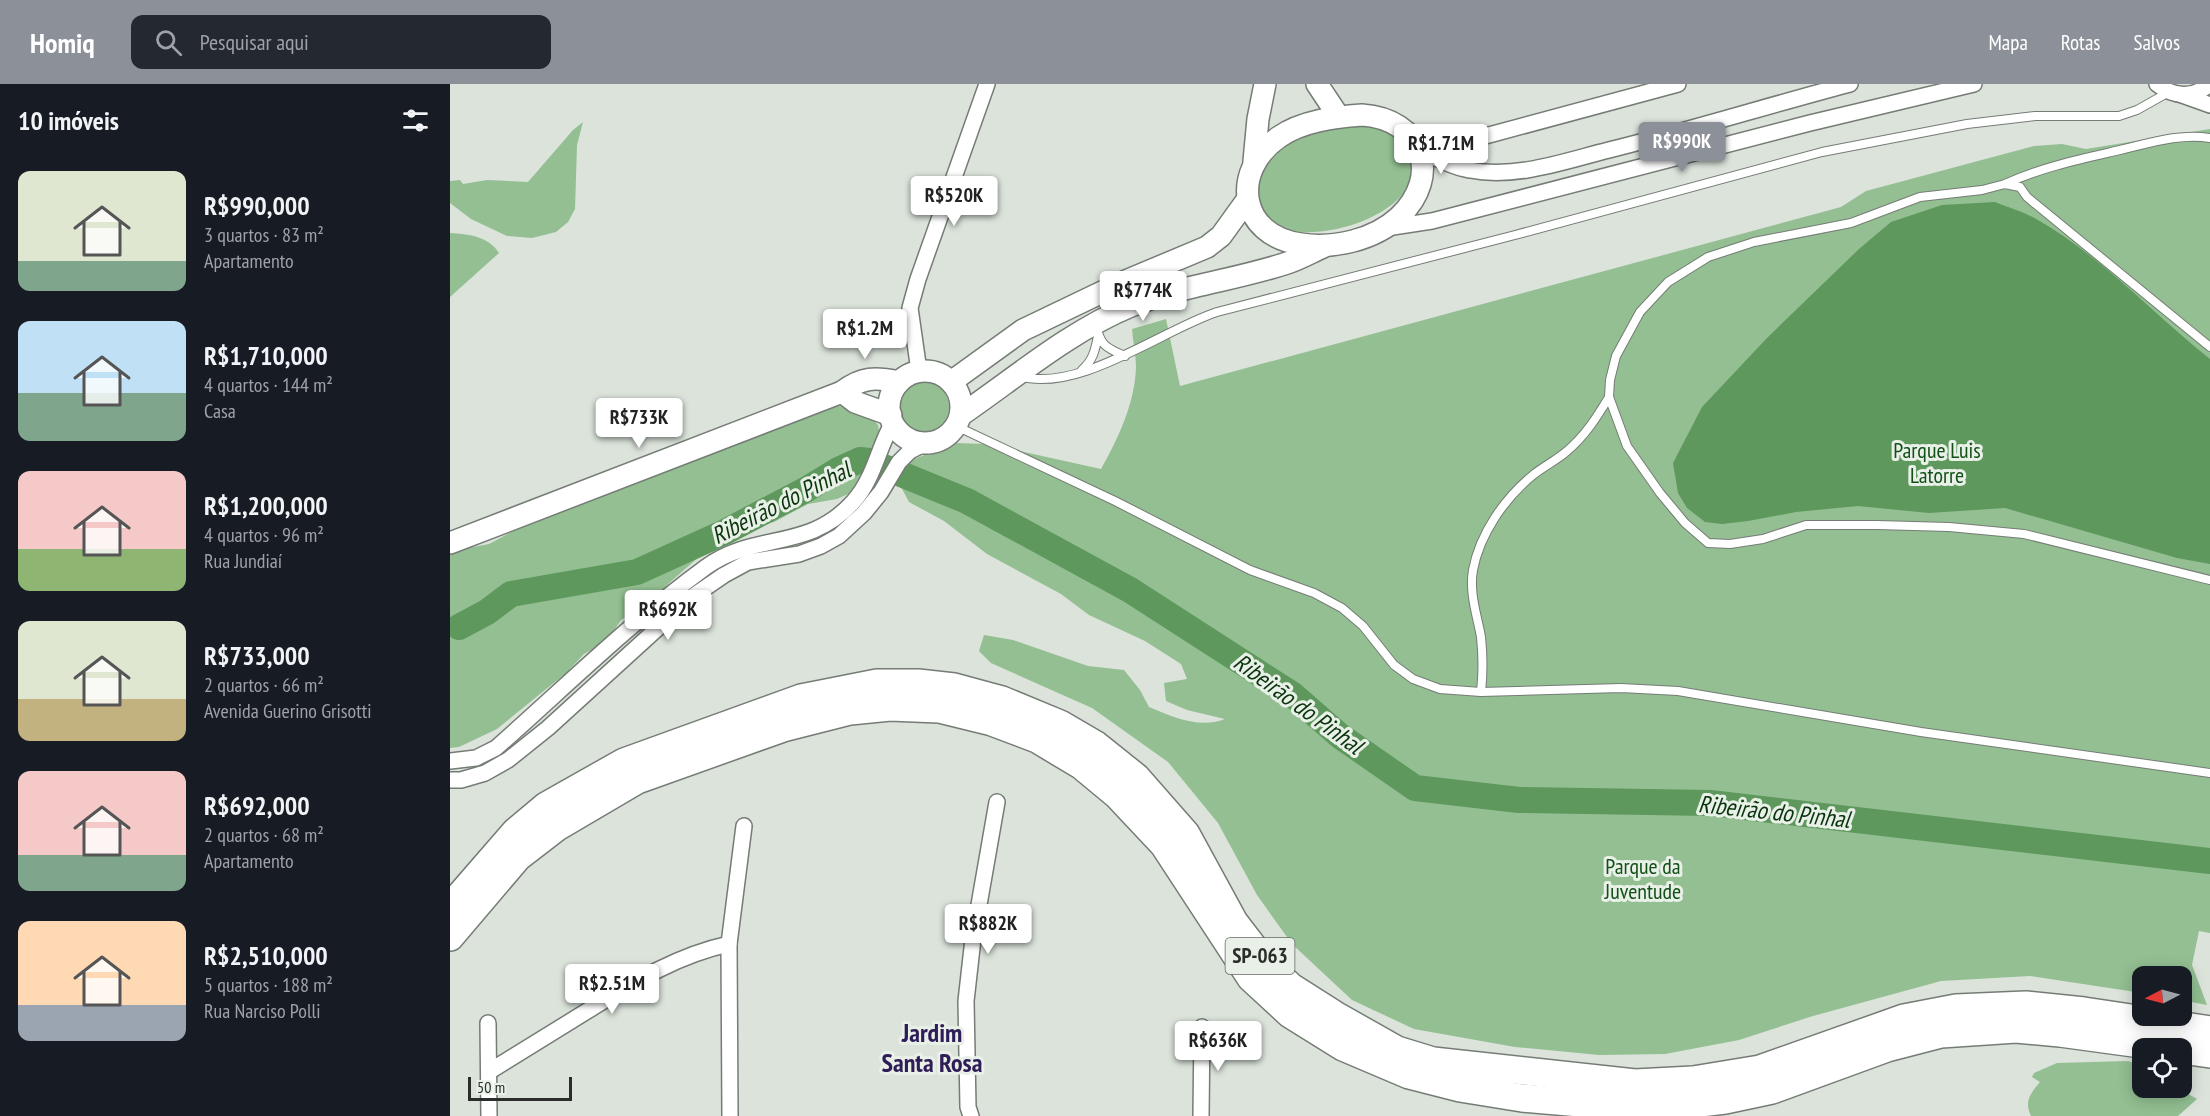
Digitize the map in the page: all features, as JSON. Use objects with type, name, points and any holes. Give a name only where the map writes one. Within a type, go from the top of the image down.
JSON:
[{"type":"highway","name":"SP-063","points":[[450,907],[515,832],[546,806],[624,762],[801,698],[877,683],[918,683],[954,687],[1002,700],[1060,724],[1096,745],[1136,777],[1186,834],[1234,922],[1264,961],[1291,987],[1397,1050],[1433,1061],[1635,1083],[1694,1080],[1760,1069],[1904,1018],[1956,1008],[2026,1005],[2210,1030]]},
{"type":"highway","name":"SP-063","points":[[450,937],[518,857],[557,827],[637,780],[783,728],[850,711],[890,707],[939,709],[992,722],[1036,739],[1082,766],[1117,795],[1164,845],[1251,978],[1290,1014],[1342,1047],[1409,1075],[1460,1088],[1522,1098],[1603,1105],[1677,1106],[1725,1101],[1772,1090],[1877,1052],[1941,1034],[2016,1029],[2132,1043]]},
{"type":"highway","points":[[2192,1052],[2210,1054]]},
{"type":"main road","points":[[1254,161],[1269,145],[1290,130],[1339,117],[1379,116],[1400,125],[1416,144],[1423,165],[1413,200],[1399,217],[1368,237],[1310,246],[1288,243],[1271,235],[1251,212],[1247,200],[1265,84]]},
{"type":"main road","points":[[1317,84],[1339,117]]},
{"type":"main road","points":[[951,382],[1023,330],[1121,283],[1207,247],[1221,236],[1247,200]]},
{"type":"main road","points":[[958,420],[961,403],[951,382],[942,375],[931,371],[919,371],[899,382],[893,392],[890,404],[892,418],[903,435],[914,441],[926,443],[938,441],[948,435],[958,420],[1043,356],[1097,330],[1129,307],[1176,290],[1292,262],[1328,245]]},
{"type":"main road","points":[[450,543],[842,392],[850,386],[873,378],[899,382]]},
{"type":"main road","points":[[842,392],[855,402],[892,418]]},
{"type":"street","points":[[919,371],[910,308],[918,279],[987,84]]},
{"type":"street","points":[[1416,144],[1452,145],[1678,84]]},
{"type":"street","points":[[1416,144],[1449,164],[1471,170],[1500,172],[1536,169],[1695,128],[1847,84]]},
{"type":"street","points":[[1383,228],[1432,221],[1810,123],[1974,84]]},
{"type":"street","points":[[2164,88],[2195,93],[2209,84]]},
{"type":"street","points":[[2164,88],[2210,105]]},
{"type":"street","points":[[450,761],[476,758],[496,748],[640,621],[706,567],[730,552],[753,544],[786,540],[815,531],[842,513],[854,501],[869,479],[892,418]]},
{"type":"street","points":[[450,780],[461,780],[485,773],[508,760],[548,728],[692,597],[724,575],[748,562],[799,554],[839,536],[864,513],[898,462],[926,443]]},
{"type":"street","points":[[968,1113],[966,1001],[973,939],[997,802]]},
{"type":"street","points":[[730,1116],[729,944],[744,826]]},
{"type":"street","points":[[490,1071],[645,975],[706,948],[729,944]]},
{"type":"street","points":[[488,1023],[489,1116]]},
{"type":"street","points":[[1201,1116],[1202,1027]]},
{"type":"lane","points":[[1017,376],[1033,381],[1044,381],[1078,373],[1125,356],[1195,319],[1217,312],[1822,152],[1967,124],[2035,116],[2119,116],[2157,101],[2164,88]]},
{"type":"lane","points":[[2210,138],[2177,137],[2055,165],[2031,172],[2005,184],[1982,190],[1920,197],[1851,223],[1754,242],[1708,256],[1668,282],[1640,312],[1616,356],[1610,380],[1609,397],[1627,446],[1660,493],[1685,523],[1708,543],[1730,544],[1764,539],[1806,525],[1949,527],[2024,534],[2210,580]]},
{"type":"lane","points":[[2005,184],[2020,187],[2027,197],[2210,347]]},
{"type":"lane","points":[[1097,330],[1106,347],[1125,356]]},
{"type":"lane","points":[[1078,373],[1090,363],[1094,355],[1097,330]]},
{"type":"lane","points":[[1481,692],[1483,669],[1481,637],[1472,589],[1473,569],[1482,544],[1497,514],[1510,497],[1533,475],[1567,452],[1586,432],[1609,397]]},
{"type":"lane","points":[[958,420],[1250,570],[1314,593],[1342,608],[1363,626],[1395,665],[1413,679],[1440,689],[1481,692],[1621,688],[1678,691],[1921,732],[2210,773]]},
{"type":"green space","points":[[583,122],[577,145],[575,209],[568,222],[556,232],[532,238],[507,236],[471,219],[450,203],[450,181],[460,180],[463,184],[487,180],[528,182],[573,130]]},
{"type":"green space","points":[[1333,125],[1374,125],[1393,134],[1404,145],[1412,166],[1408,185],[1396,201],[1376,215],[1353,225],[1306,232],[1278,225],[1267,215],[1260,201],[1258,182],[1265,164],[1278,149],[1294,138]]},
{"type":"green space","points":[[2210,129],[2210,933],[2199,931],[2192,965],[2207,1005],[2192,1002],[2192,966],[2132,966],[2132,991],[2030,976],[1941,981],[1813,1016],[1739,1040],[1665,1054],[1599,1055],[1515,1047],[1414,1029],[1352,1000],[1292,944],[1257,895],[1218,823],[1168,762],[1092,708],[991,663],[979,651],[984,635],[1013,640],[1088,666],[1124,670],[1140,690],[1149,707],[1177,718],[1196,722],[1206,723],[1225,719],[1187,710],[1166,701],[1164,683],[1187,679],[1181,664],[1145,641],[1089,615],[1061,594],[987,554],[944,521],[909,502],[900,485],[907,462],[954,443],[987,444],[1101,469],[1119,433],[1132,394],[1136,358],[1132,329],[1166,319],[1180,386],[1841,207],[1866,191],[2034,146],[2062,144],[2086,149]]},
{"type":"green space","points":[[450,233],[483,239],[499,253],[450,297]]},
{"type":"green space","points":[[919,382],[929,382],[942,389],[949,402],[949,412],[942,425],[929,432],[919,432],[910,428],[903,421],[899,412],[899,402],[903,393],[910,386]]},
{"type":"green space","points":[[834,406],[853,407],[867,413],[878,425],[880,435],[855,491],[837,499],[808,504],[774,522],[724,535],[669,583],[651,603],[621,620],[606,642],[584,654],[567,672],[497,729],[459,747],[450,748],[450,545],[468,548],[489,544],[534,520]]},
{"type":"green space","points":[[2128,1061],[2132,1062],[2132,1098],[2192,1098],[2192,1096],[2197,1099],[2178,1116],[2031,1116],[2028,1106],[2029,1098],[2040,1082],[2032,1077],[2034,1073],[2057,1063]]},
{"type":"shaded area","points":[[1995,202],[2033,217],[2084,251],[2210,359],[2210,564],[2177,558],[2005,508],[1929,513],[1858,506],[1796,512],[1722,524],[1705,522],[1687,508],[1678,493],[1673,463],[1702,407],[1767,338],[1859,249],[1891,222],[1942,205]]},
{"type":"waterway","name":"Ribeirão do Pinhal","points":[[459,627],[487,612],[511,594],[637,572],[725,532],[838,470],[860,460],[869,461],[967,501],[1130,590],[1293,695],[1340,736],[1415,788],[1519,800],[1710,803],[2210,861]]},
{"type":"district","name":"Jardim Santa Rosa","points":[[932,1048]]},
{"type":"park label","name":"Parque Luis Latorre","points":[[1937,462]]},
{"type":"park label","name":"Parque da Juventude","points":[[1643,878]]}]
